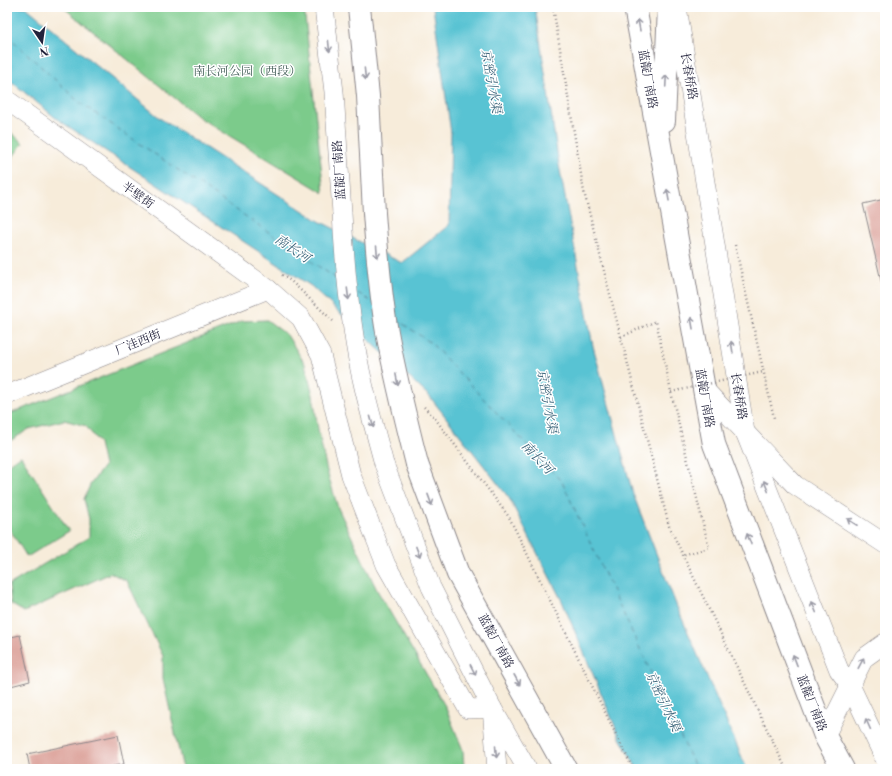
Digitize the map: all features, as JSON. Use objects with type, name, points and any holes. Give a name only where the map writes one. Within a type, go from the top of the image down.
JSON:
[{"type":"highway","name":"蓝靛厂南路","points":[[359,7],[368,96],[374,213],[387,331],[399,391],[417,464],[458,574],[566,769]]},
{"type":"highway","name":"蓝靛厂南路","points":[[635,7],[714,444],[825,736],[843,769]]},
{"type":"highway","points":[[662,162],[669,7]]},
{"type":"street","name":"蓝靛厂南路","points":[[324,7],[334,92],[345,269],[353,331],[365,393],[384,464],[431,587],[492,708]]},
{"type":"street","name":"长春桥路","points":[[677,7],[745,432],[839,670],[850,685],[885,760]]},
{"type":"street","name":"半壁街","points":[[7,100],[268,289],[301,318],[321,355],[352,475],[386,565],[468,709],[492,708]]},
{"type":"street","name":"厂洼西街","points":[[7,395],[268,289]]},
{"type":"street","points":[[704,389],[795,485],[885,544]]},
{"type":"street","points":[[825,736],[864,658],[885,643]]},
{"type":"street","points":[[492,708],[497,769]]},
{"type":"street","points":[[492,708],[527,769]]},
{"type":"path","points":[[554,7],[584,192],[668,526],[786,769]]},
{"type":"path","points":[[734,241],[774,418]]},
{"type":"path","points":[[621,337],[656,321],[671,392],[709,548],[682,555]]},
{"type":"path","points":[[671,392],[763,372]]},
{"type":"green space","name":"南长河公园（西段）","points":[[63,7],[304,7],[324,193],[198,117]]},
{"type":"green space","points":[[7,129],[23,143],[7,165]]},
{"type":"green space","points":[[267,320],[287,335],[305,364],[313,395],[318,429],[327,471],[338,508],[377,590],[445,706],[463,750],[464,769],[183,769],[163,679],[163,656],[127,581],[111,573],[24,612],[11,604],[9,585],[89,537],[89,519],[84,499],[90,485],[104,466],[99,443],[86,426],[64,420],[29,429],[7,443],[7,415],[242,321]]},
{"type":"green space","points":[[21,456],[69,531],[27,557],[7,525],[7,465]]},
{"type":"water","points":[[7,7],[26,7],[161,119],[319,221],[402,263],[449,225],[451,133],[433,7],[535,7],[559,165],[593,346],[633,494],[677,607],[747,769],[637,769],[620,738],[562,601],[509,498],[430,397],[311,286],[57,119],[7,78]]},
{"type":"building","points":[[885,199],[885,293],[884,293],[863,204]]},
{"type":"building","points":[[20,635],[30,681],[7,687],[7,638]]},
{"type":"building","points":[[118,735],[124,764],[100,769],[30,769],[27,754]]},
{"type":"ferry route","points":[[7,35],[79,102],[337,279]]},
{"type":"ferry route","points":[[358,293],[372,302]]},
{"type":"ferry route","points":[[396,319],[431,343],[562,482],[696,769]]},
{"type":"water label","name":"京密引水渠","points":[[492,81]]},
{"type":"water label","name":"南长河","points":[[293,248]]},
{"type":"water label","name":"京密引水渠","points":[[548,401]]},
{"type":"water label","name":"南长河","points":[[538,457]]},
{"type":"water label","name":"京密引水渠","points":[[664,701]]}]
